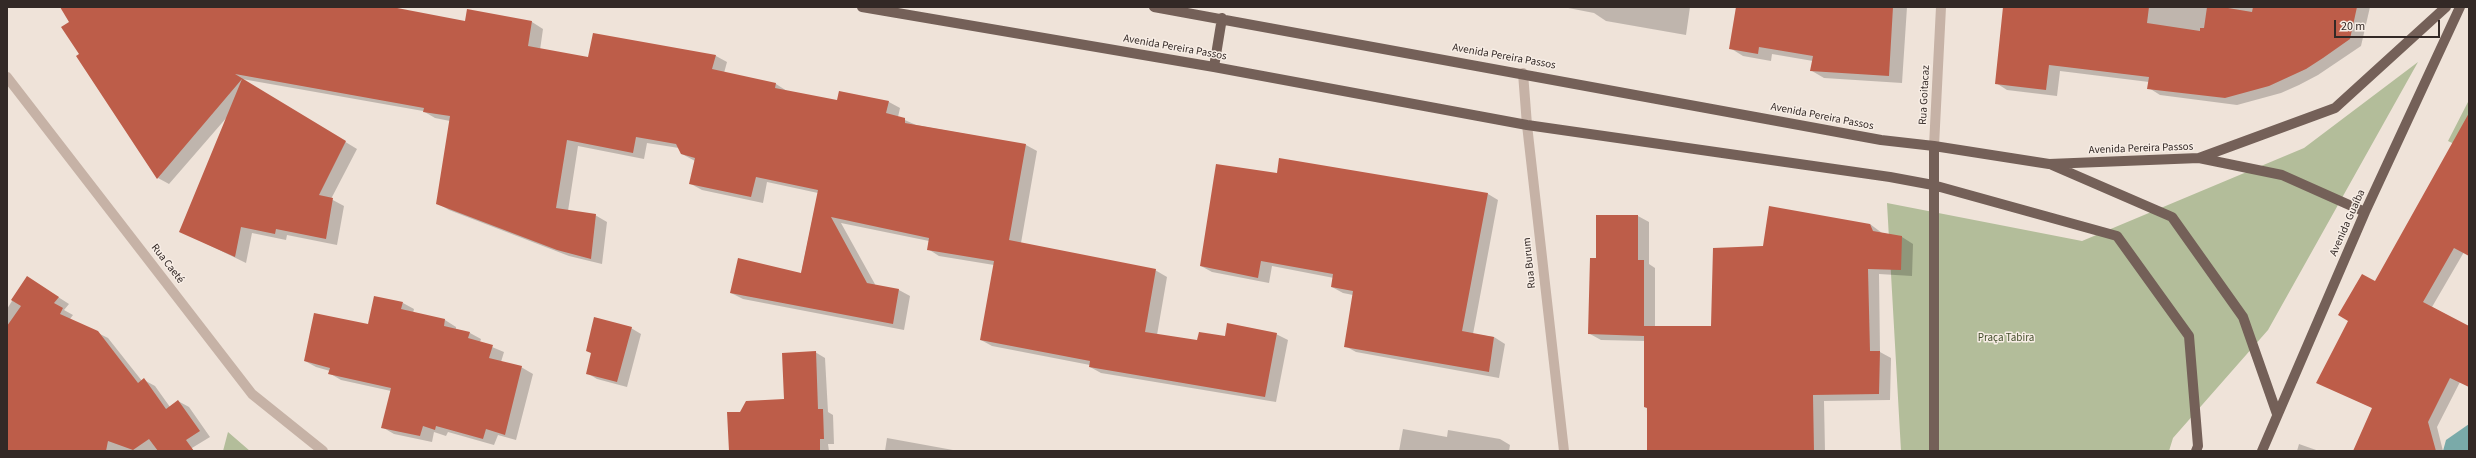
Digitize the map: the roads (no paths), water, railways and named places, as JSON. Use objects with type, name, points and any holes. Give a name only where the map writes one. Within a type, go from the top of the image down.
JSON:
[{"type":"main road","name":"Avenida Pereira Passos","points":[[862,7],[1214,67],[1526,125],[1933,185]]},
{"type":"main road","name":"Avenida Pereira Passos","points":[[1154,7],[1523,73],[1881,140],[1934,146],[2049,164],[2199,158],[2335,108],[2446,7]]},
{"type":"main road","name":"Avenida Guaíba","points":[[2262,451],[2365,212],[2460,7]]},
{"type":"main road","points":[[1214,67],[1222,18]]},
{"type":"main road","name":"Rua Goitacaz","points":[[1933,185],[1934,146]]},
{"type":"main road","points":[[2199,158],[2282,175],[2365,212]]},
{"type":"main road","points":[[2049,164],[2172,217],[2243,317],[2277,414]]},
{"type":"main road","points":[[1934,451],[1933,185],[2117,236],[2189,336],[2198,446],[2196,451]]},
{"type":"street","name":"Rua Goitacaz","points":[[1934,146],[1941,7]]},
{"type":"street","name":"Rua Burum","points":[[1523,73],[1526,125],[1564,451]]},
{"type":"street","name":"Rua Caeté","points":[[7,77],[252,394],[323,451]]},
{"type":"water","points":[[2469,424],[2469,451],[2443,451],[2446,440]]},
{"type":"park label","name":"Praça Tabira","points":[[2006,339]]}]
